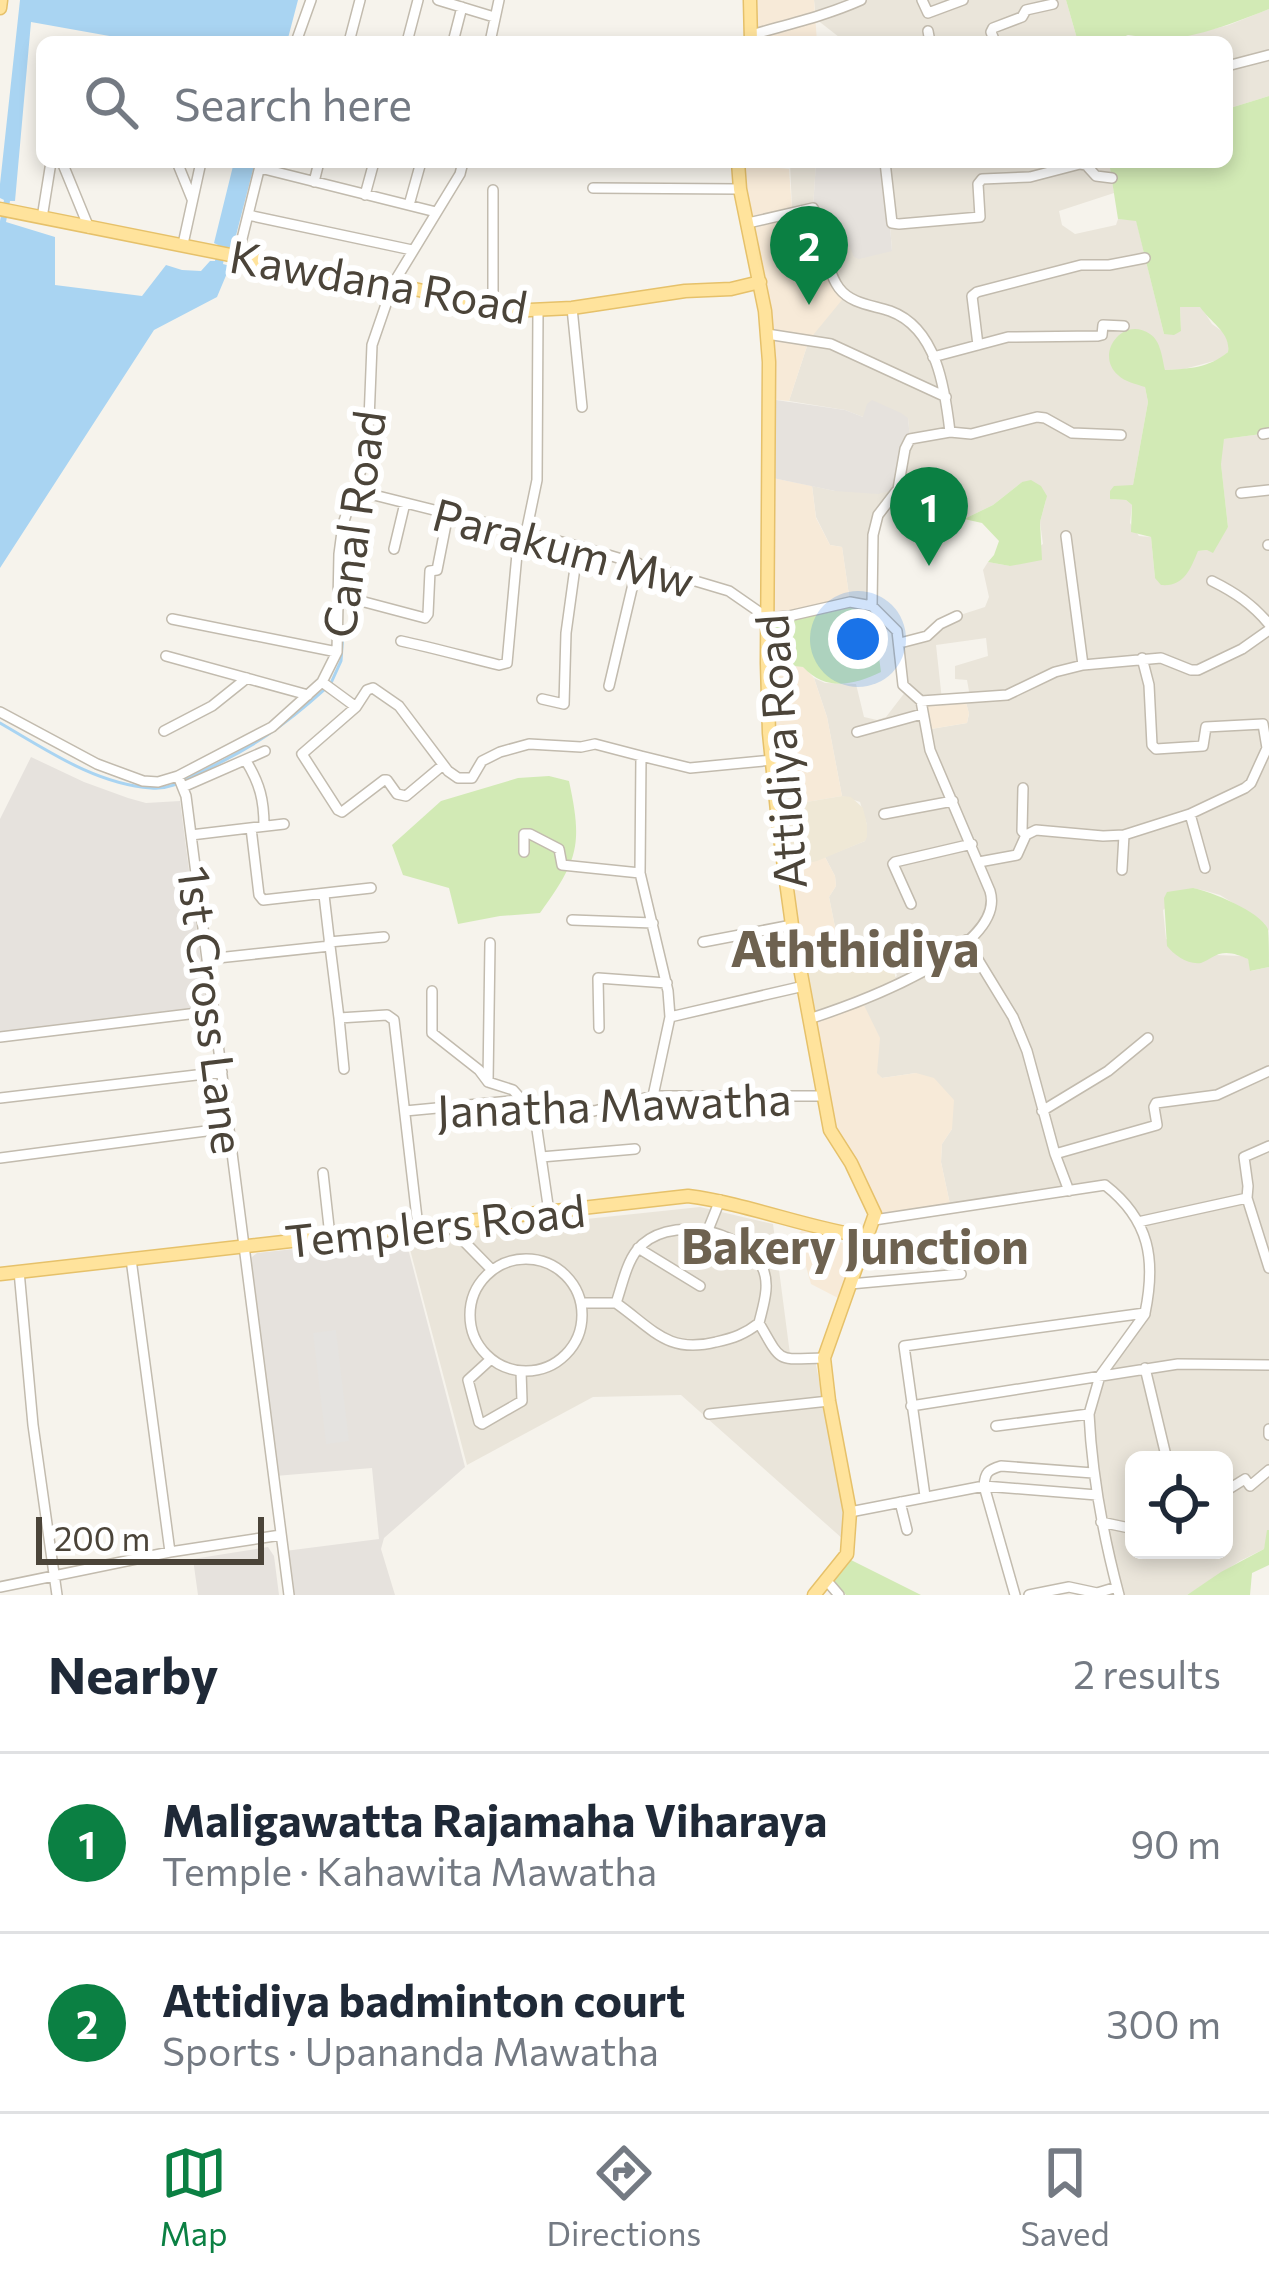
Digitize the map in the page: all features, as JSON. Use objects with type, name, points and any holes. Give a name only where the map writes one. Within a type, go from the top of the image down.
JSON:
[{"type":"main road","points":[[750,0],[751,36]]},
{"type":"main road","name":"Attidiya Road","points":[[738,168],[767,334],[768,706],[792,925],[830,1130],[862,1185],[874,1220]]},
{"type":"main road","name":"Kawdana Road","points":[[0,209],[393,284],[509,311],[572,308],[760,282]]},
{"type":"main road","name":"Templers Road","points":[[0,1274],[688,1196],[867,1237]]},
{"type":"main road","points":[[814,1595],[847,1555],[850,1512],[824,1358],[874,1220]]},
{"type":"street","points":[[298,36],[310,0]]},
{"type":"street","points":[[351,36],[360,0]]},
{"type":"street","points":[[409,36],[418,0]]},
{"type":"street","points":[[438,0],[494,17]]},
{"type":"street","points":[[491,36],[499,0]]},
{"type":"street","points":[[756,36],[861,0]]},
{"type":"street","points":[[922,0],[928,14],[963,0]]},
{"type":"street","points":[[993,36],[993,28],[1022,17],[1026,10],[1054,4]]},
{"type":"street","points":[[455,36],[462,7]]},
{"type":"street","points":[[1233,64],[1269,55]]},
{"type":"street","points":[[42,218],[50,168]]},
{"type":"street","points":[[64,168],[89,228]]},
{"type":"street","points":[[179,168],[193,199]]},
{"type":"street","points":[[183,244],[200,168]]},
{"type":"street","points":[[234,254],[259,168]]},
{"type":"street","points":[[270,168],[436,212]]},
{"type":"street","points":[[314,182],[318,168]]},
{"type":"street","points":[[365,195],[372,168]]},
{"type":"street","points":[[410,205],[419,168]]},
{"type":"street","name":"Canal Road","points":[[181,782],[272,727],[325,684],[337,652],[339,554],[369,420],[372,345],[393,284],[462,168]]},
{"type":"street","points":[[886,168],[892,223],[899,224],[980,217],[978,184],[982,179],[1030,177],[1065,168]]},
{"type":"street","points":[[1089,168],[1096,176],[1112,178]]},
{"type":"street","points":[[593,188],[740,189]]},
{"type":"street","points":[[493,190],[493,308]]},
{"type":"street","points":[[748,223],[813,208],[836,284],[854,300],[894,312],[915,326],[946,397],[950,431]]},
{"type":"street","points":[[248,214],[412,250]]},
{"type":"street","points":[[1077,248],[1082,265]]},
{"type":"street","points":[[977,345],[972,296],[977,292],[1082,265],[1145,258]]},
{"type":"street","points":[[572,308],[582,407]]},
{"type":"street","points":[[401,641],[506,663],[522,532],[537,480],[538,311]]},
{"type":"street","points":[[932,356],[1008,337],[1102,335],[1103,325],[1124,326]]},
{"type":"street","points":[[767,334],[831,344],[946,397]]},
{"type":"street","points":[[872,606],[873,535],[878,515],[898,489],[910,440],[950,431],[971,434],[1037,418],[1072,433],[1120,435]]},
{"type":"street","name":"Parakum Mw","points":[[354,490],[578,546],[729,591],[768,618]]},
{"type":"street","points":[[1241,493],[1269,490]]},
{"type":"street","points":[[394,550],[405,503]]},
{"type":"street","points":[[338,595],[424,618],[430,572],[437,570],[448,514]]},
{"type":"street","points":[[1066,536],[1083,665]]},
{"type":"street","points":[[542,699],[564,704],[566,633],[578,546]]},
{"type":"street","points":[[609,686],[638,563]]},
{"type":"street","points":[[920,700],[1007,695],[1055,672],[1142,658],[1161,658],[1198,670],[1242,649],[1269,627],[1241,595],[1213,581]]},
{"type":"street","points":[[768,618],[850,602],[872,606],[897,631],[903,685],[920,700],[930,750],[993,902],[991,913],[942,962],[897,986],[809,1019]]},
{"type":"street","points":[[900,643],[927,636],[957,616]]},
{"type":"street","points":[[172,619],[337,652]]},
{"type":"street","points":[[166,656],[308,695]]},
{"type":"street","points":[[979,862],[1017,855],[1026,835],[1036,830],[1124,835],[1190,814],[1251,783],[1268,748],[1263,724],[1206,727],[1203,746],[1152,746],[1149,685],[1142,658]]},
{"type":"street","points":[[164,731],[212,706],[247,678]]},
{"type":"street","points":[[325,684],[356,707]]},
{"type":"street","points":[[443,765],[406,796],[397,794],[384,780],[346,811],[338,810],[302,754],[373,688],[399,706],[458,778],[472,778],[482,761],[529,744],[595,744],[690,768],[772,760]]},
{"type":"street","points":[[0,712],[98,764],[143,781],[181,782],[265,752]]},
{"type":"street","points":[[857,732],[922,714]]},
{"type":"street","points":[[640,756],[640,873],[667,982],[670,1017],[653,1096]]},
{"type":"street","points":[[246,761],[264,798],[264,826]]},
{"type":"street","name":"1st Cross Lane","points":[[181,782],[289,1595]]},
{"type":"street","points":[[1023,788],[1022,831],[1026,835]]},
{"type":"street","points":[[884,814],[953,801]]},
{"type":"street","points":[[1190,814],[1205,868]]},
{"type":"street","points":[[191,835],[284,824]]},
{"type":"street","points":[[251,828],[263,900],[371,888]]},
{"type":"street","points":[[524,852],[524,834],[530,834],[559,849],[562,865],[640,873]]},
{"type":"street","points":[[1122,870],[1124,835]]},
{"type":"street","points":[[911,904],[895,862],[972,844]]},
{"type":"street","points":[[324,895],[344,1069]]},
{"type":"street","points":[[572,920],[653,923]]},
{"type":"street","points":[[703,943],[792,925]]},
{"type":"street","points":[[208,959],[384,937]]},
{"type":"street","points":[[966,940],[1013,1017],[1027,1051],[1069,1191]]},
{"type":"street","points":[[488,1082],[490,944]]},
{"type":"street","points":[[598,1028],[598,978],[667,982]]},
{"type":"street","points":[[670,1017],[804,986]]},
{"type":"street","points":[[432,991],[433,1033],[488,1082],[528,1101],[549,1212]]},
{"type":"street","points":[[0,1037],[214,1011]]},
{"type":"street","points":[[339,1018],[388,1015],[394,1020],[418,1227]]},
{"type":"street","points":[[1042,1111],[1108,1071],[1148,1038]]},
{"type":"street","points":[[1055,1154],[1157,1125],[1156,1103],[1216,1095],[1269,1071]]},
{"type":"street","points":[[0,1098],[222,1072]]},
{"type":"street","name":"Janatha Mawatha","points":[[405,1111],[528,1101],[594,1111],[653,1096],[823,1096]]},
{"type":"street","points":[[0,1157],[229,1128]]},
{"type":"street","points":[[1269,1146],[1244,1157],[1247,1198],[1269,1268]]},
{"type":"street","points":[[542,1157],[634,1149]]},
{"type":"street","points":[[323,1173],[330,1236]]},
{"type":"street","points":[[874,1220],[1105,1185],[1117,1194],[1148,1242],[1145,1313],[1100,1376],[1089,1414],[1101,1522],[1118,1591],[1097,1593],[1070,1587],[1029,1595]]},
{"type":"street","points":[[1138,1222],[1247,1198]]},
{"type":"street","points":[[708,1230],[720,1200]]},
{"type":"street","points":[[447,1224],[492,1270]]},
{"type":"street","points":[[582,1304],[616,1303],[673,1344],[693,1348],[741,1336],[759,1323],[767,1291],[762,1268],[744,1248],[708,1230],[684,1228],[654,1235],[638,1248],[616,1303]]},
{"type":"street","points":[[638,1248],[700,1286]]},
{"type":"street","points":[[130,1259],[170,1552]]},
{"type":"street","points":[[538,1260],[554,1265],[577,1288],[582,1304],[574,1347],[551,1366],[521,1371],[491,1359],[474,1336],[470,1307],[482,1281],[506,1262],[538,1260]]},
{"type":"street","points":[[20,1271],[33,1425],[57,1595]]},
{"type":"street","points":[[850,1283],[961,1274]]},
{"type":"street","points":[[925,1496],[904,1346],[1145,1313]]},
{"type":"street","points":[[759,1323],[784,1359],[824,1358]]},
{"type":"street","points":[[491,1359],[468,1380],[479,1423],[522,1401],[521,1371]]},
{"type":"street","points":[[910,1406],[1178,1364],[1269,1365]]},
{"type":"street","points":[[1144,1369],[1165,1451]]},
{"type":"street","points":[[709,1414],[829,1401]]},
{"type":"street","points":[[996,1426],[1089,1414]]},
{"type":"street","points":[[1015,1595],[985,1474],[1001,1466],[1094,1473]]},
{"type":"street","points":[[1233,1486],[1245,1479],[1250,1486],[1269,1470]]},
{"type":"street","points":[[850,1512],[985,1486],[1097,1495]]},
{"type":"street","points":[[900,1502],[907,1530]]},
{"type":"street","points":[[1101,1522],[1125,1527]]},
{"type":"street","points":[[0,1587],[281,1535]]},
{"type":"street","points":[[827,1581],[838,1595]]},
{"type":"shaded area","points":[[750,0],[814,0],[817,36],[751,36]]},
{"type":"shaded area","points":[[814,0],[1066,0],[1076,36],[838,36],[816,19]]},
{"type":"shaded area","points":[[1269,9],[1269,96],[1233,107],[1233,36],[1185,36]]},
{"type":"shaded area","points":[[739,168],[789,169],[792,210],[813,208],[836,284],[846,295],[809,340],[789,401],[769,399],[769,362]]},
{"type":"shaded area","points":[[790,168],[816,168],[813,208],[792,210]]},
{"type":"shaded area","points":[[816,168],[885,168],[892,251],[859,259],[850,247],[826,252],[813,208]]},
{"type":"shaded area","points":[[885,168],[1110,168],[1114,193],[1059,211],[1062,225],[1075,234],[1116,225],[1118,219],[1136,220],[1164,334],[1181,331],[1180,307],[1201,307],[1229,343],[1228,352],[1218,360],[1164,370],[1159,346],[1145,387],[1148,402],[1133,485],[1111,499],[1132,505],[1130,523],[1139,536],[1151,537],[1155,578],[1207,550],[1228,527],[1221,465],[1224,439],[1269,433],[1269,931],[1220,895],[1193,888],[1163,910],[1166,939],[1215,955],[1242,956],[1248,959],[1251,971],[1269,967],[1269,1530],[1264,1549],[1187,1595],[1119,1595],[1101,1522],[1089,1414],[1100,1376],[1145,1313],[1148,1242],[1109,1187],[951,1209],[941,1162],[942,1144],[952,1129],[916,1073],[882,1078],[876,1073],[861,999],[897,976],[890,950],[884,939],[840,952],[829,897],[836,886],[835,876],[825,857],[865,841],[867,825],[860,802],[842,796],[827,717],[814,678],[856,684],[864,717],[886,717],[906,691],[900,643],[927,636],[957,616],[985,607],[989,597],[983,570],[988,562],[1010,566],[1043,544],[1040,522],[1046,500],[1022,482],[993,505],[964,519],[944,515],[898,489],[878,515],[872,606],[850,602],[842,547],[830,545],[816,517],[812,486],[835,491],[910,439],[908,418],[863,417],[789,401],[809,340],[826,252],[850,247],[892,250]],"holes":[[[986,638],[988,656],[955,666],[955,679],[967,680],[967,723],[925,730],[942,700],[936,645]]]},
{"type":"shaded area","points":[[769,399],[863,417],[872,400],[901,413],[908,418],[910,439],[898,489],[878,494],[835,491],[768,477]]},
{"type":"shaded area","points":[[768,477],[812,486],[816,518],[830,545],[842,547],[850,602],[768,618]]},
{"type":"shaded area","points":[[767,663],[804,667],[814,678],[827,717],[842,796],[777,807]]},
{"type":"shaded area","points":[[965,699],[967,723],[925,730],[921,701]]},
{"type":"shaded area","points":[[31,757],[128,798],[146,803],[180,801],[207,1008],[0,1036],[0,819]]},
{"type":"shaded area","points":[[842,796],[863,808],[865,841],[817,861],[785,868],[777,807]]},
{"type":"shaded area","points":[[825,857],[835,876],[836,886],[829,897],[840,952],[800,964],[785,868]]},
{"type":"shaded area","points":[[885,939],[897,986],[809,1019],[800,964]]},
{"type":"shaded area","points":[[861,999],[880,1038],[877,1073],[882,1078],[916,1073],[934,1078],[954,1100],[952,1129],[942,1144],[941,1162],[951,1209],[874,1220],[835,1139],[809,1019]]},
{"type":"shaded area","points":[[700,1207],[773,1224],[791,1362],[815,1360],[846,1512],[844,1540],[681,1395],[593,1397],[467,1465],[407,1238]]},
{"type":"shaded area","points":[[804,1228],[856,1248],[838,1298],[811,1284],[797,1235]]},
{"type":"shaded area","points":[[405,1237],[465,1467],[384,1538],[381,1549],[395,1595],[291,1595],[285,1551],[379,1539],[372,1468],[275,1476],[249,1272],[252,1257]]},
{"type":"shaded area","points":[[336,1330],[349,1441],[326,1444],[313,1333]]},
{"type":"shaded area","points":[[268,1547],[274,1556],[279,1595],[198,1595],[193,1559]]},
{"type":"green space","points":[[1066,0],[1269,0],[1269,9],[1188,36],[1076,36]]},
{"type":"green space","points":[[1269,96],[1269,433],[1224,439],[1221,464],[1228,527],[1213,553],[1198,551],[1181,580],[1161,585],[1155,578],[1151,537],[1131,532],[1132,505],[1110,499],[1114,486],[1133,485],[1148,402],[1145,387],[1124,379],[1111,366],[1110,348],[1122,333],[1140,329],[1157,341],[1165,370],[1206,364],[1228,352],[1228,345],[1200,307],[1180,307],[1181,331],[1164,334],[1136,221],[1118,219],[1110,168],[1233,168],[1233,107]]},
{"type":"green space","points":[[1031,480],[1047,496],[1040,522],[1042,560],[1010,566],[988,562],[999,541],[982,523],[964,519]]},
{"type":"green space","points":[[850,602],[872,606],[881,672],[850,683],[831,683],[803,667],[767,663],[768,618]]},
{"type":"green space","points":[[549,776],[569,781],[576,837],[570,865],[540,913],[458,924],[449,888],[403,875],[392,845],[441,801],[518,778]]},
{"type":"green space","points":[[1193,888],[1234,903],[1263,922],[1268,929],[1269,967],[1250,971],[1248,959],[1226,953],[1191,962],[1167,946],[1164,898],[1167,892]]},
{"type":"green space","points":[[1267,1530],[1269,1565],[1252,1573],[1250,1595],[1187,1595],[1264,1549]]},
{"type":"green space","points":[[851,1560],[921,1595],[846,1595],[832,1579]]},
{"type":"water","points":[[20,0],[298,0],[289,36],[109,36],[31,22],[15,201],[10,201],[6,222],[55,237],[55,285],[142,296],[166,265],[201,271],[215,261],[218,245],[214,243],[233,168],[253,168],[233,247],[226,247],[223,264],[230,266],[217,297],[154,330],[0,568],[0,221],[4,200],[0,184]]},
{"type":"waterway","points":[[331,683],[341,661],[343,633]]},
{"type":"waterway","points":[[0,723],[91,773],[158,788],[184,781],[252,745],[324,690]]},
{"type":"place","name":"Attidiya badminton court","points":[[809,305]]},
{"type":"place","name":"Maligawatta Rajamaha Viharaya","points":[[929,566]]},
{"type":"district","name":"Aththidiya","points":[[855,946]]},
{"type":"district","name":"Bakery Junction","points":[[855,1244]]}]
